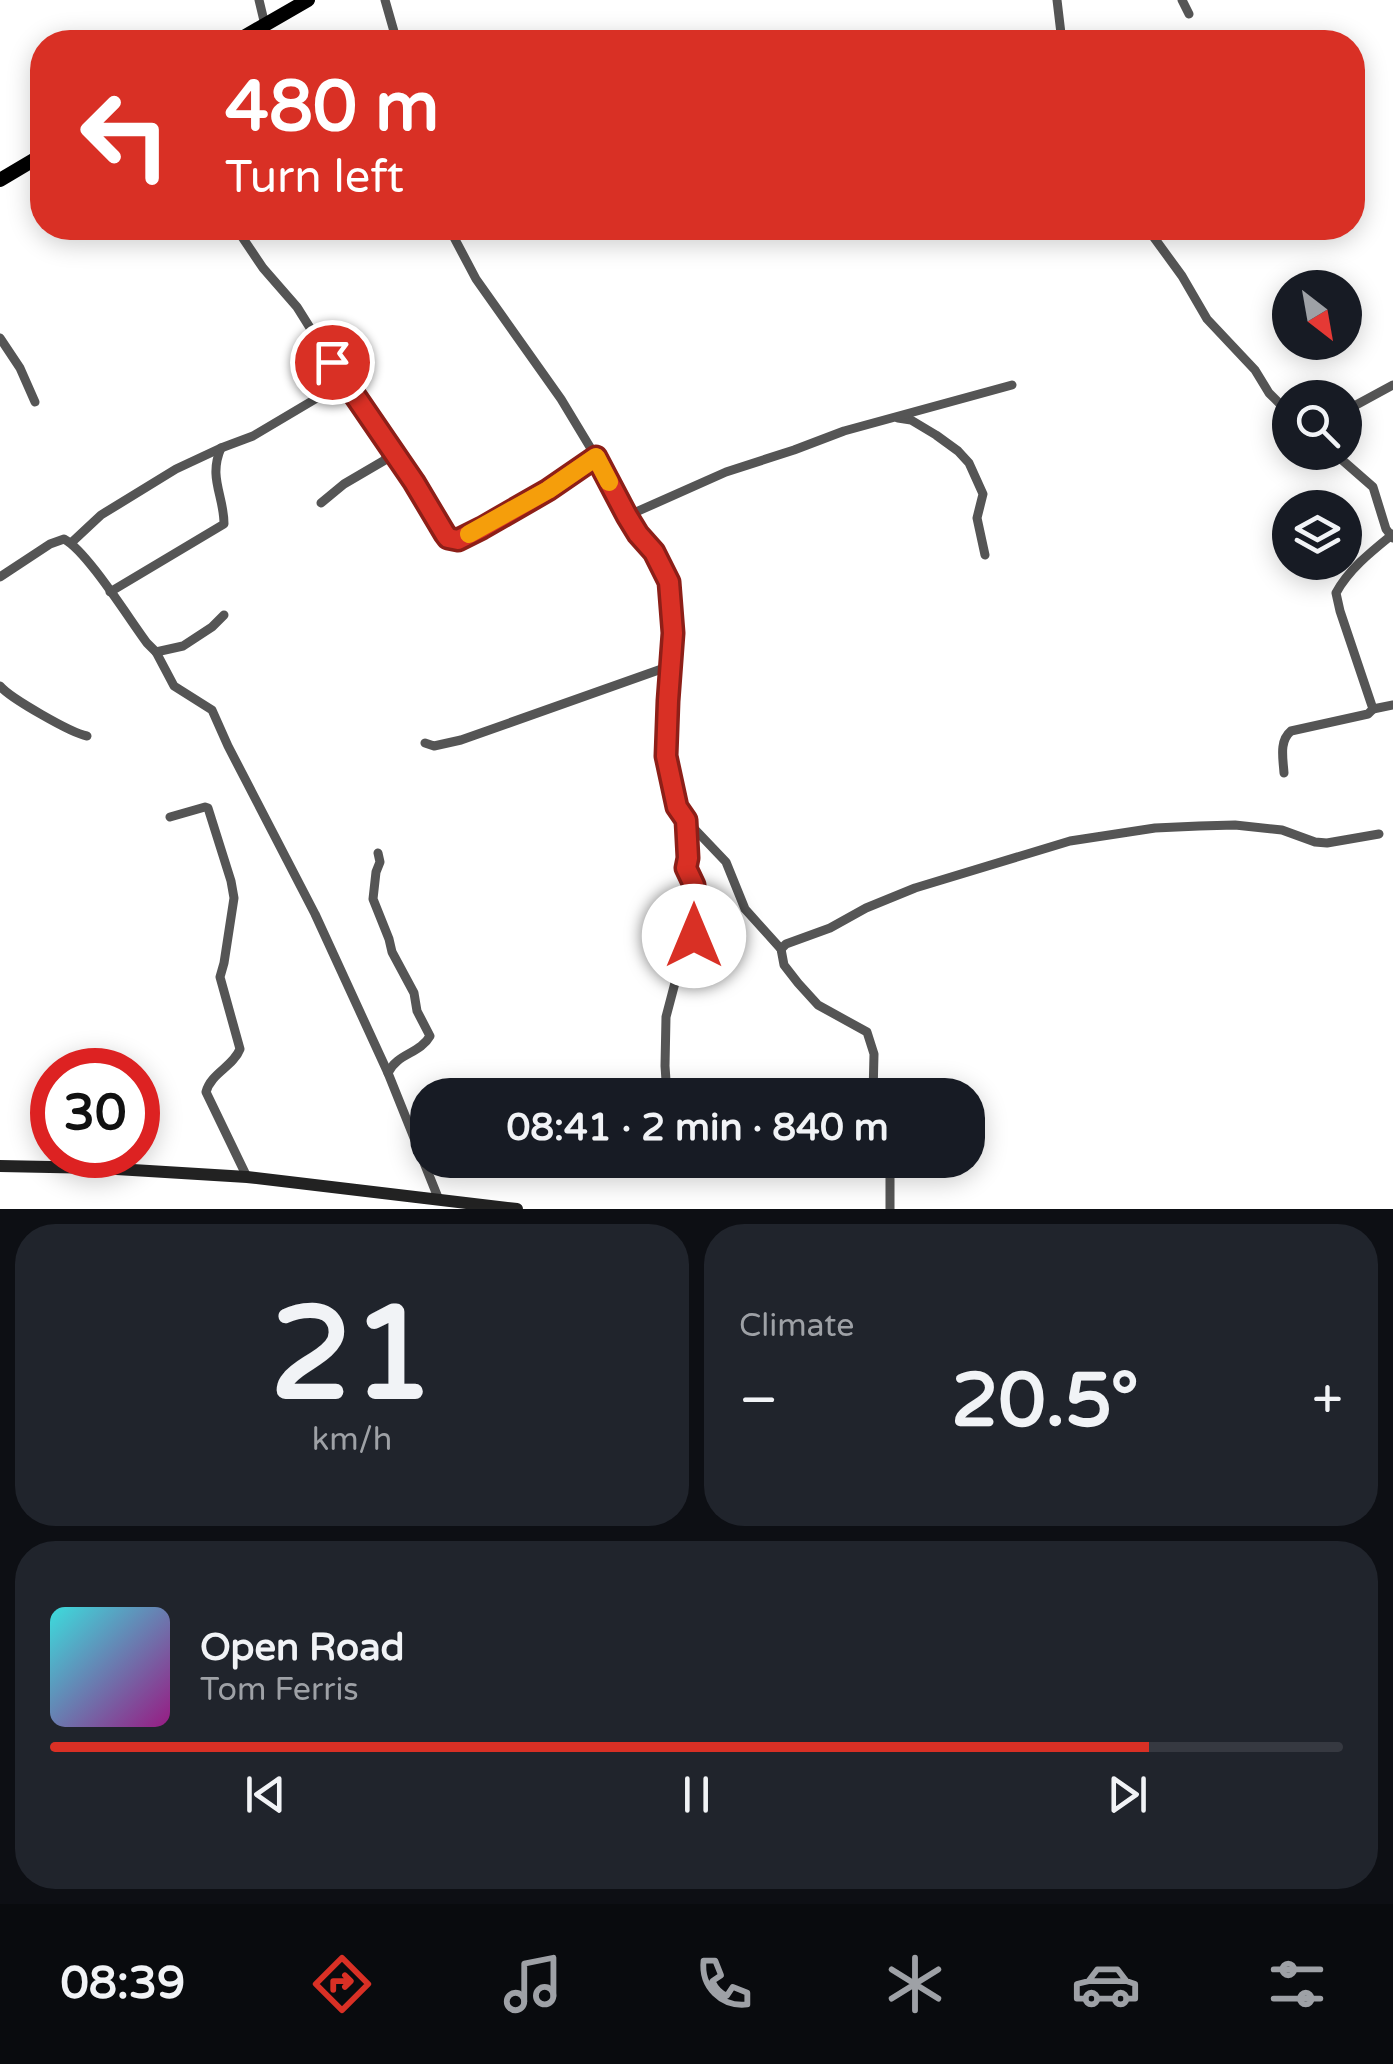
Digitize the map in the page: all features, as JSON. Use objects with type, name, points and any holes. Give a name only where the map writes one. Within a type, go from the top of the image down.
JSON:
[{"type":"main road","points":[[256,30],[308,0]]},
{"type":"main road","points":[[0,180],[30,162]]},
{"type":"street","points":[[259,0],[265,25]]},
{"type":"street","points":[[385,0],[394,30]]},
{"type":"street","points":[[1058,0],[1061,30]]},
{"type":"street","points":[[1182,0],[1189,14]]},
{"type":"street","points":[[244,240],[262,268],[297,307],[445,534],[453,540],[548,490],[596,457]]},
{"type":"street","points":[[455,240],[476,279],[561,400],[669,582],[673,633],[666,756],[677,807],[726,862],[744,909],[781,949],[784,965],[818,1005],[866,1032],[874,1054],[873,1078]]},
{"type":"street","points":[[1156,240],[1207,319],[1256,370],[1272,396]]},
{"type":"street","points":[[0,338],[20,368],[35,402]]},
{"type":"street","points":[[72,543],[101,516],[176,469],[254,436],[344,382]]},
{"type":"street","points":[[1362,401],[1393,384]]},
{"type":"street","points":[[627,516],[726,472],[875,421],[1012,385]]},
{"type":"street","points":[[875,421],[911,420],[966,458],[983,494],[978,518],[985,555]]},
{"type":"street","points":[[321,503],[385,460],[389,445]]},
{"type":"street","points":[[110,592],[224,524],[214,476],[221,448]]},
{"type":"street","points":[[1354,470],[1373,487],[1392,536],[1360,562],[1336,593],[1373,709]]},
{"type":"street","points":[[0,577],[57,540],[72,543],[156,652],[174,686],[212,710],[315,914],[388,1073],[439,1200]]},
{"type":"street","points":[[156,652],[183,646],[224,615]]},
{"type":"street","points":[[425,743],[434,746],[461,740],[670,666]]},
{"type":"street","points":[[0,686],[7,695],[87,736]]},
{"type":"street","points":[[1284,773],[1282,751],[1286,736],[1292,731],[1393,705]]},
{"type":"street","points":[[170,817],[208,808],[232,881],[234,898],[220,977],[240,1049],[237,1058],[208,1084],[206,1092],[247,1177]]},
{"type":"street","points":[[665,1078],[666,1018],[697,926],[694,885],[686,868],[686,820]]},
{"type":"street","points":[[781,949],[898,895],[1070,841],[1155,828],[1235,825],[1272,829],[1327,844],[1379,834]]},
{"type":"street","points":[[378,853],[373,900],[430,1036],[425,1044],[392,1064],[388,1073]]},
{"type":"street","points":[[0,1166],[247,1177],[516,1209]]},
{"type":"street","points":[[890,1178],[890,1209]]},
{"type":"slow traffic","points":[[469,534],[548,490],[596,457],[609,482]]},
{"type":"route","points":[[332,362],[445,534],[453,540],[548,490],[596,457],[669,582],[673,633],[666,756],[677,807],[686,820],[686,868],[694,885],[697,926],[694,936]]}]
